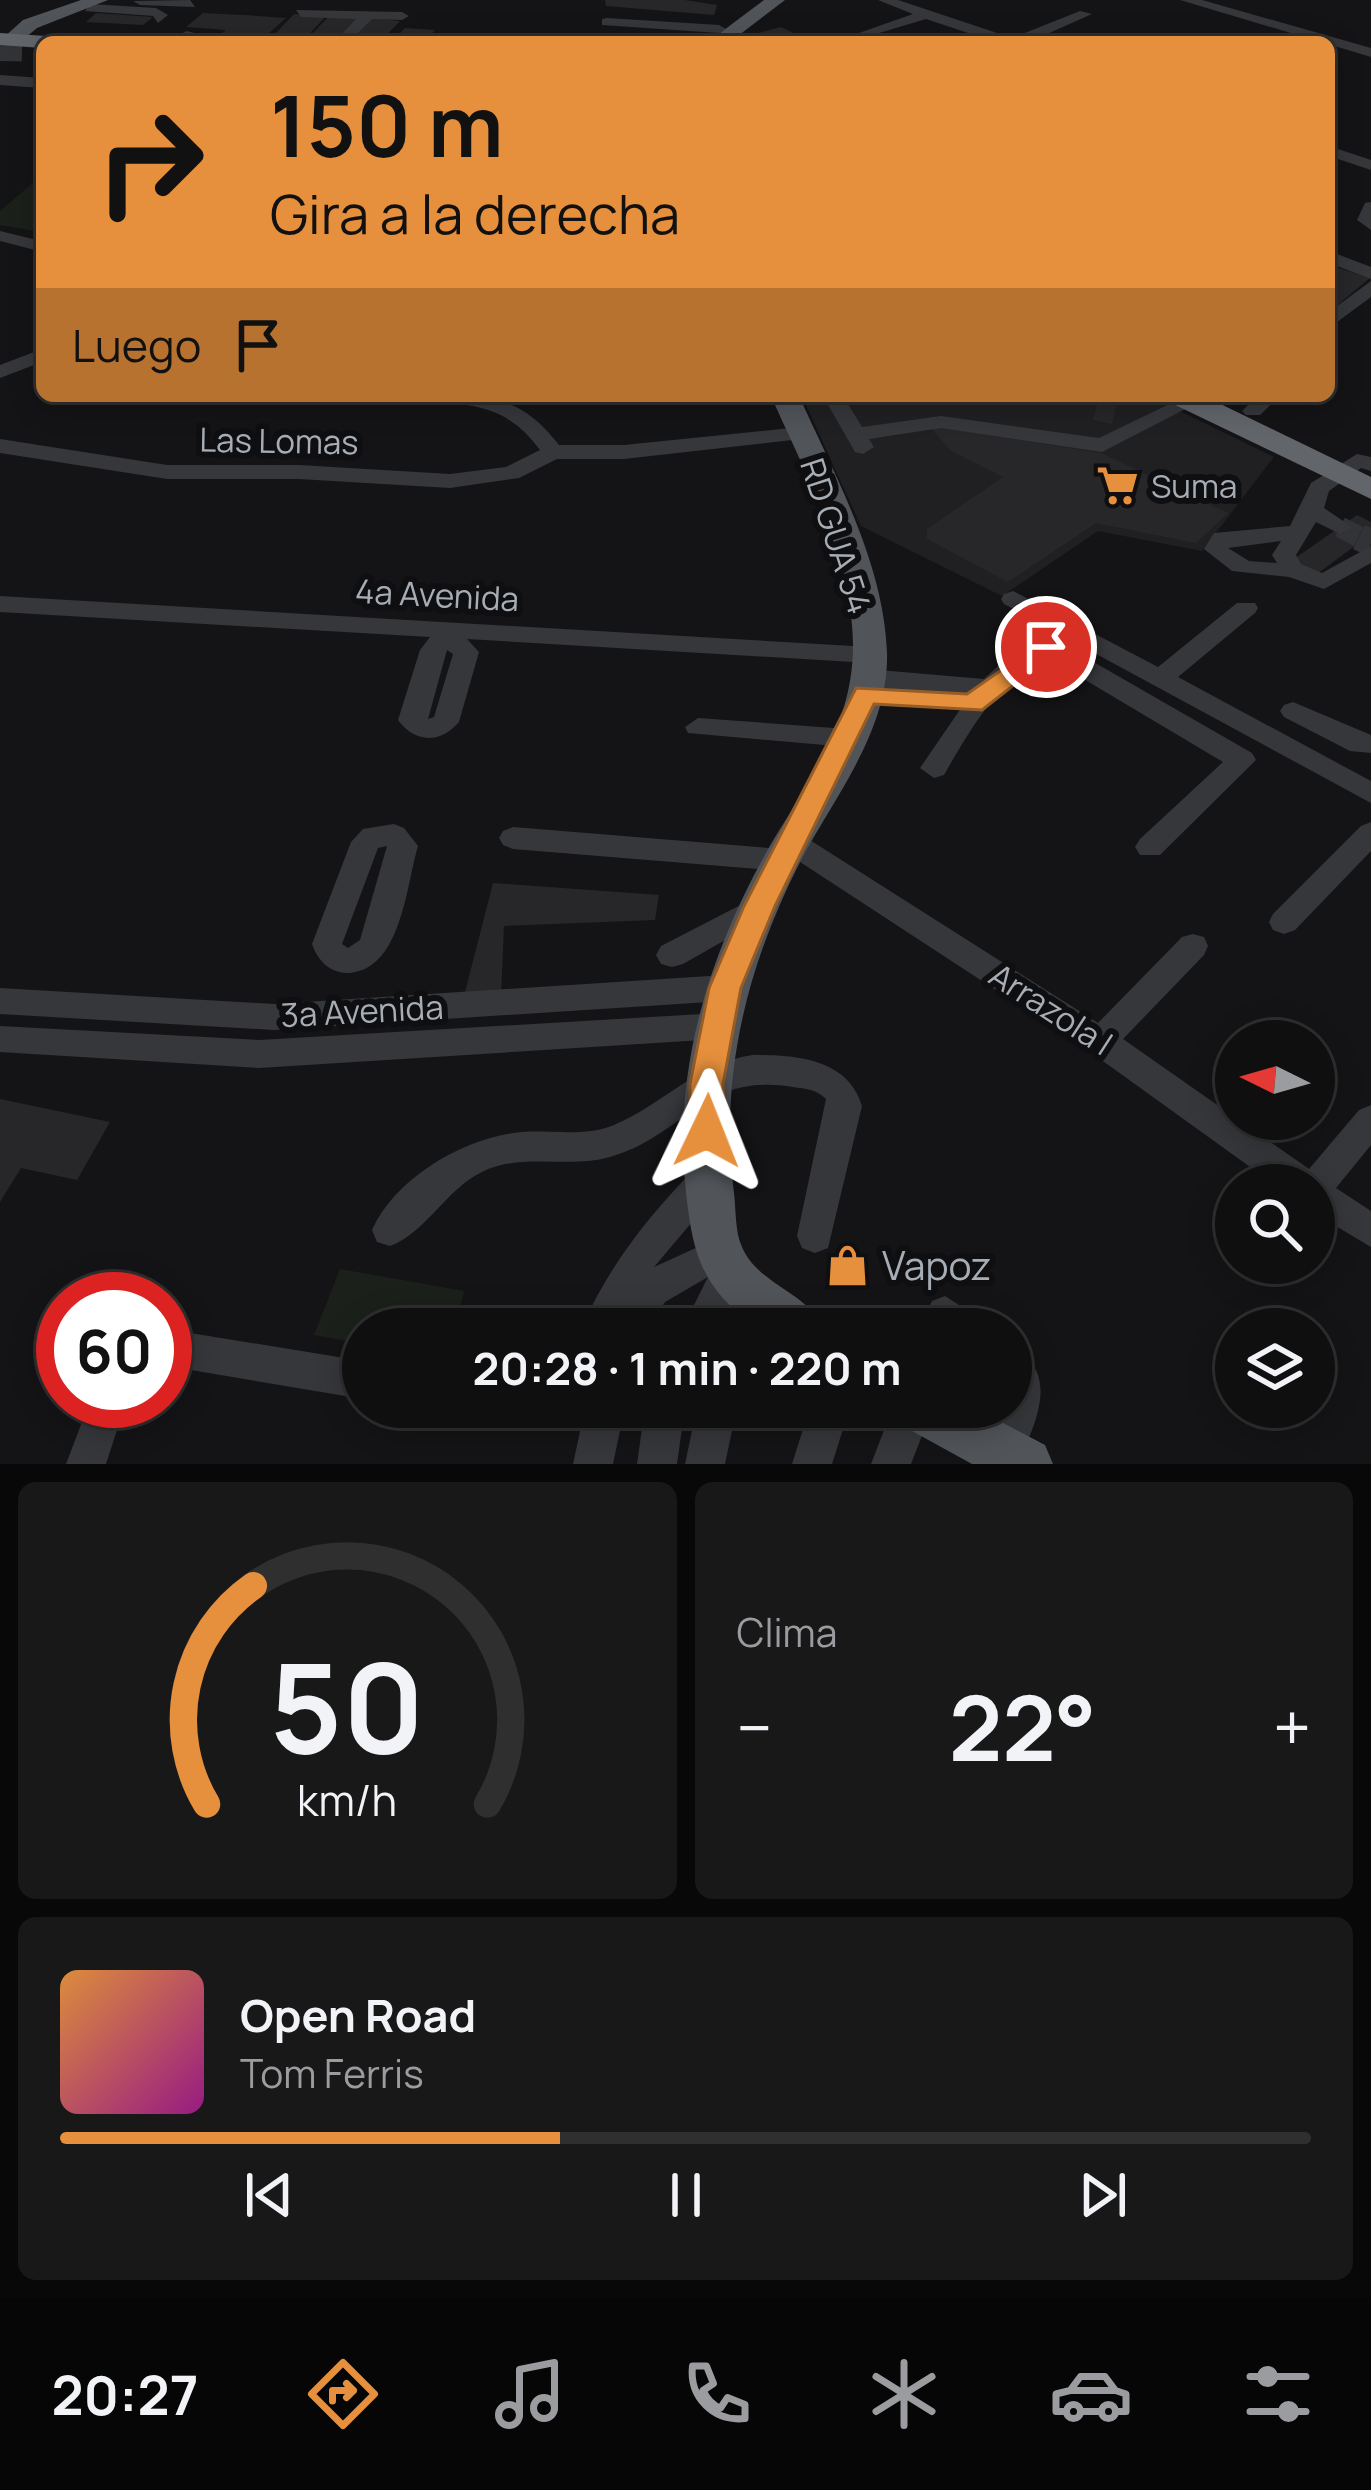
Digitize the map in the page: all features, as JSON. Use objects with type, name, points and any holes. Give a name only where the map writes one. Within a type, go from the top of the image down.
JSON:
[{"type":"highway","points":[[3,37],[36,41]]},
{"type":"highway","points":[[3,37],[36,55]]},
{"type":"highway","points":[[1227,402],[1292,446],[1311,448],[1319,442]]},
{"type":"highway","points":[[1229,402],[1362,471]]},
{"type":"highway","points":[[1230,402],[1319,442],[1362,471]]},
{"type":"main road","points":[[716,36],[759,0]]},
{"type":"main road","points":[[717,36],[776,0]]},
{"type":"main road","points":[[3,37],[81,4]]},
{"type":"main road","points":[[3,37],[81,4]]},
{"type":"main road","name":"RD GUA 54","points":[[788,402],[858,581],[868,676]]},
{"type":"main road","points":[[775,1308],[725,1263],[708,1178],[706,1084],[726,992],[760,906],[848,738],[868,676]]},
{"type":"main road","points":[[956,1428],[1014,1458]]},
{"type":"street","points":[[129,0],[190,4]]},
{"type":"street","points":[[887,0],[994,36]]},
{"type":"street","points":[[864,36],[952,0]]},
{"type":"street","points":[[1187,0],[1314,36]]},
{"type":"street","points":[[81,4],[161,15],[133,33]]},
{"type":"street","points":[[322,4],[404,14]]},
{"type":"street","points":[[301,13],[404,14]]},
{"type":"street","points":[[1028,36],[1085,14]]},
{"type":"street","points":[[347,36],[368,16]]},
{"type":"street","points":[[607,22],[701,36]]},
{"type":"street","points":[[1335,42],[1371,52]]},
{"type":"street","points":[[0,80],[36,83]]},
{"type":"street","points":[[1335,154],[1371,169],[1364,176],[1371,183]]},
{"type":"street","points":[[1371,207],[1366,220],[1371,225]]},
{"type":"street","points":[[0,254],[7,237],[35,245]]},
{"type":"street","points":[[1335,259],[1371,273]]},
{"type":"street","points":[[1335,317],[1371,286]]},
{"type":"street","points":[[0,371],[36,357]]},
{"type":"street","points":[[478,402],[510,407],[530,419],[553,452]]},
{"type":"street","points":[[836,402],[859,441],[941,422],[1102,446],[1215,402]]},
{"type":"street","name":"Las Lomas","points":[[0,446],[166,472],[299,472],[450,481],[511,473],[553,452],[624,452],[801,433]]},
{"type":"street","points":[[1292,569],[1284,555],[1312,510],[1318,488],[1362,471]]},
{"type":"street","points":[[1312,510],[1340,527]]},
{"type":"street","points":[[1296,532],[1236,534],[1222,538],[1216,549],[1224,559],[1243,567],[1292,569],[1324,582],[1371,553]]},
{"type":"street","points":[[712,644],[851,644],[860,634],[858,581]]},
{"type":"street","points":[[1013,599],[1371,794]]},
{"type":"street","name":"4a Avenida","points":[[0,604],[455,635],[712,644],[980,696]]},
{"type":"street","points":[[1160,679],[1246,608]]},
{"type":"street","points":[[934,768],[980,696],[1046,647],[1238,754],[1241,764],[1150,847]]},
{"type":"street","points":[[1293,711],[1371,745]]},
{"type":"street","points":[[698,727],[848,738]]},
{"type":"street","points":[[1284,922],[1371,833]]},
{"type":"street","points":[[513,838],[787,851]]},
{"type":"street","name":"Arrazola I","points":[[787,851],[1101,1041],[1274,1164]]},
{"type":"street","points":[[726,992],[672,955],[760,906]]},
{"type":"street","points":[[1101,1041],[1192,946]]},
{"type":"street","points":[[334,1013],[345,961]]},
{"type":"street","name":"3a Avenida","points":[[0,1001],[226,1017],[726,992]]},
{"type":"street","name":"3a Avenida","points":[[0,1039],[260,1054],[726,992]]},
{"type":"street","points":[[390,1230],[437,1178],[476,1154],[514,1147],[600,1146],[638,1132],[706,1084],[749,1068],[828,1078],[842,1091],[845,1106],[815,1236]]},
{"type":"street","points":[[1335,1165],[1371,1120]]},
{"type":"street","points":[[627,1307],[643,1246],[708,1178]]},
{"type":"street","points":[[1335,1206],[1371,1231]]},
{"type":"street","points":[[627,1307],[650,1288],[725,1263]]},
{"type":"street","points":[[710,1308],[725,1263]]},
{"type":"street","points":[[192,1351],[342,1376]]},
{"type":"street","points":[[86,1464],[99,1428]]},
{"type":"street","points":[[593,1464],[601,1428]]},
{"type":"street","points":[[657,1464],[661,1428]]},
{"type":"street","points":[[705,1464],[713,1428]]},
{"type":"street","points":[[812,1464],[823,1428]]},
{"type":"street","points":[[891,1464],[907,1428]]},
{"type":"street","points":[[1014,1458],[1017,1428]]},
{"type":"shaded area","points":[[36,181],[36,231],[0,225],[0,211]]},
{"type":"shaded area","points":[[805,402],[1161,402],[1274,457],[1202,551],[1098,531],[1002,596],[861,526]]},
{"type":"shaded area","points":[[340,1269],[464,1291],[460,1308],[342,1308],[342,1340],[314,1335]]},
{"type":"building","points":[[605,0],[717,5],[714,15],[606,6]]},
{"type":"building","points":[[96,13],[153,17],[143,25],[86,22]]},
{"type":"building","points":[[203,13],[286,18],[266,36],[219,36],[226,30],[186,27]]},
{"type":"building","points":[[294,14],[326,16],[308,36],[273,36]]},
{"type":"building","points":[[329,16],[359,17],[345,33],[310,36]]},
{"type":"building","points":[[370,18],[400,21],[386,36],[353,36]]},
{"type":"building","points":[[781,27],[800,36],[747,36]]},
{"type":"building","points":[[405,28],[435,30],[430,36],[397,36]]},
{"type":"building","points":[[1335,267],[1370,278],[1335,307]]},
{"type":"building","points":[[1084,402],[1116,406],[1112,424],[1093,420],[1097,405]]},
{"type":"building","points":[[928,425],[1101,453],[1228,513],[1196,543],[1096,523],[1008,582],[927,539],[927,529],[1003,477],[951,451]]},
{"type":"building","points":[[1357,515],[1371,522],[1371,553],[1356,545],[1317,574],[1291,561]]},
{"type":"building","points":[[493,883],[659,895],[655,920],[504,926],[501,996],[464,996]]},
{"type":"building","points":[[0,1099],[110,1122],[77,1180],[21,1168],[0,1202]]},
{"type":"tunnel","points":[[0,50],[36,51]]},
{"type":"tunnel","points":[[1340,527],[1365,540]]},
{"type":"tunnel","points":[[1359,537],[1365,540]]},
{"type":"tunnel","points":[[1365,540],[1371,543]]},
{"type":"place","name":"Suma","points":[[1117,486]]},
{"type":"place","name":"Vapoz","points":[[848,1266]]},
{"type":"route","points":[[707,1131],[706,1084],[734,962],[866,694],[973,704],[1046,647]]}]
